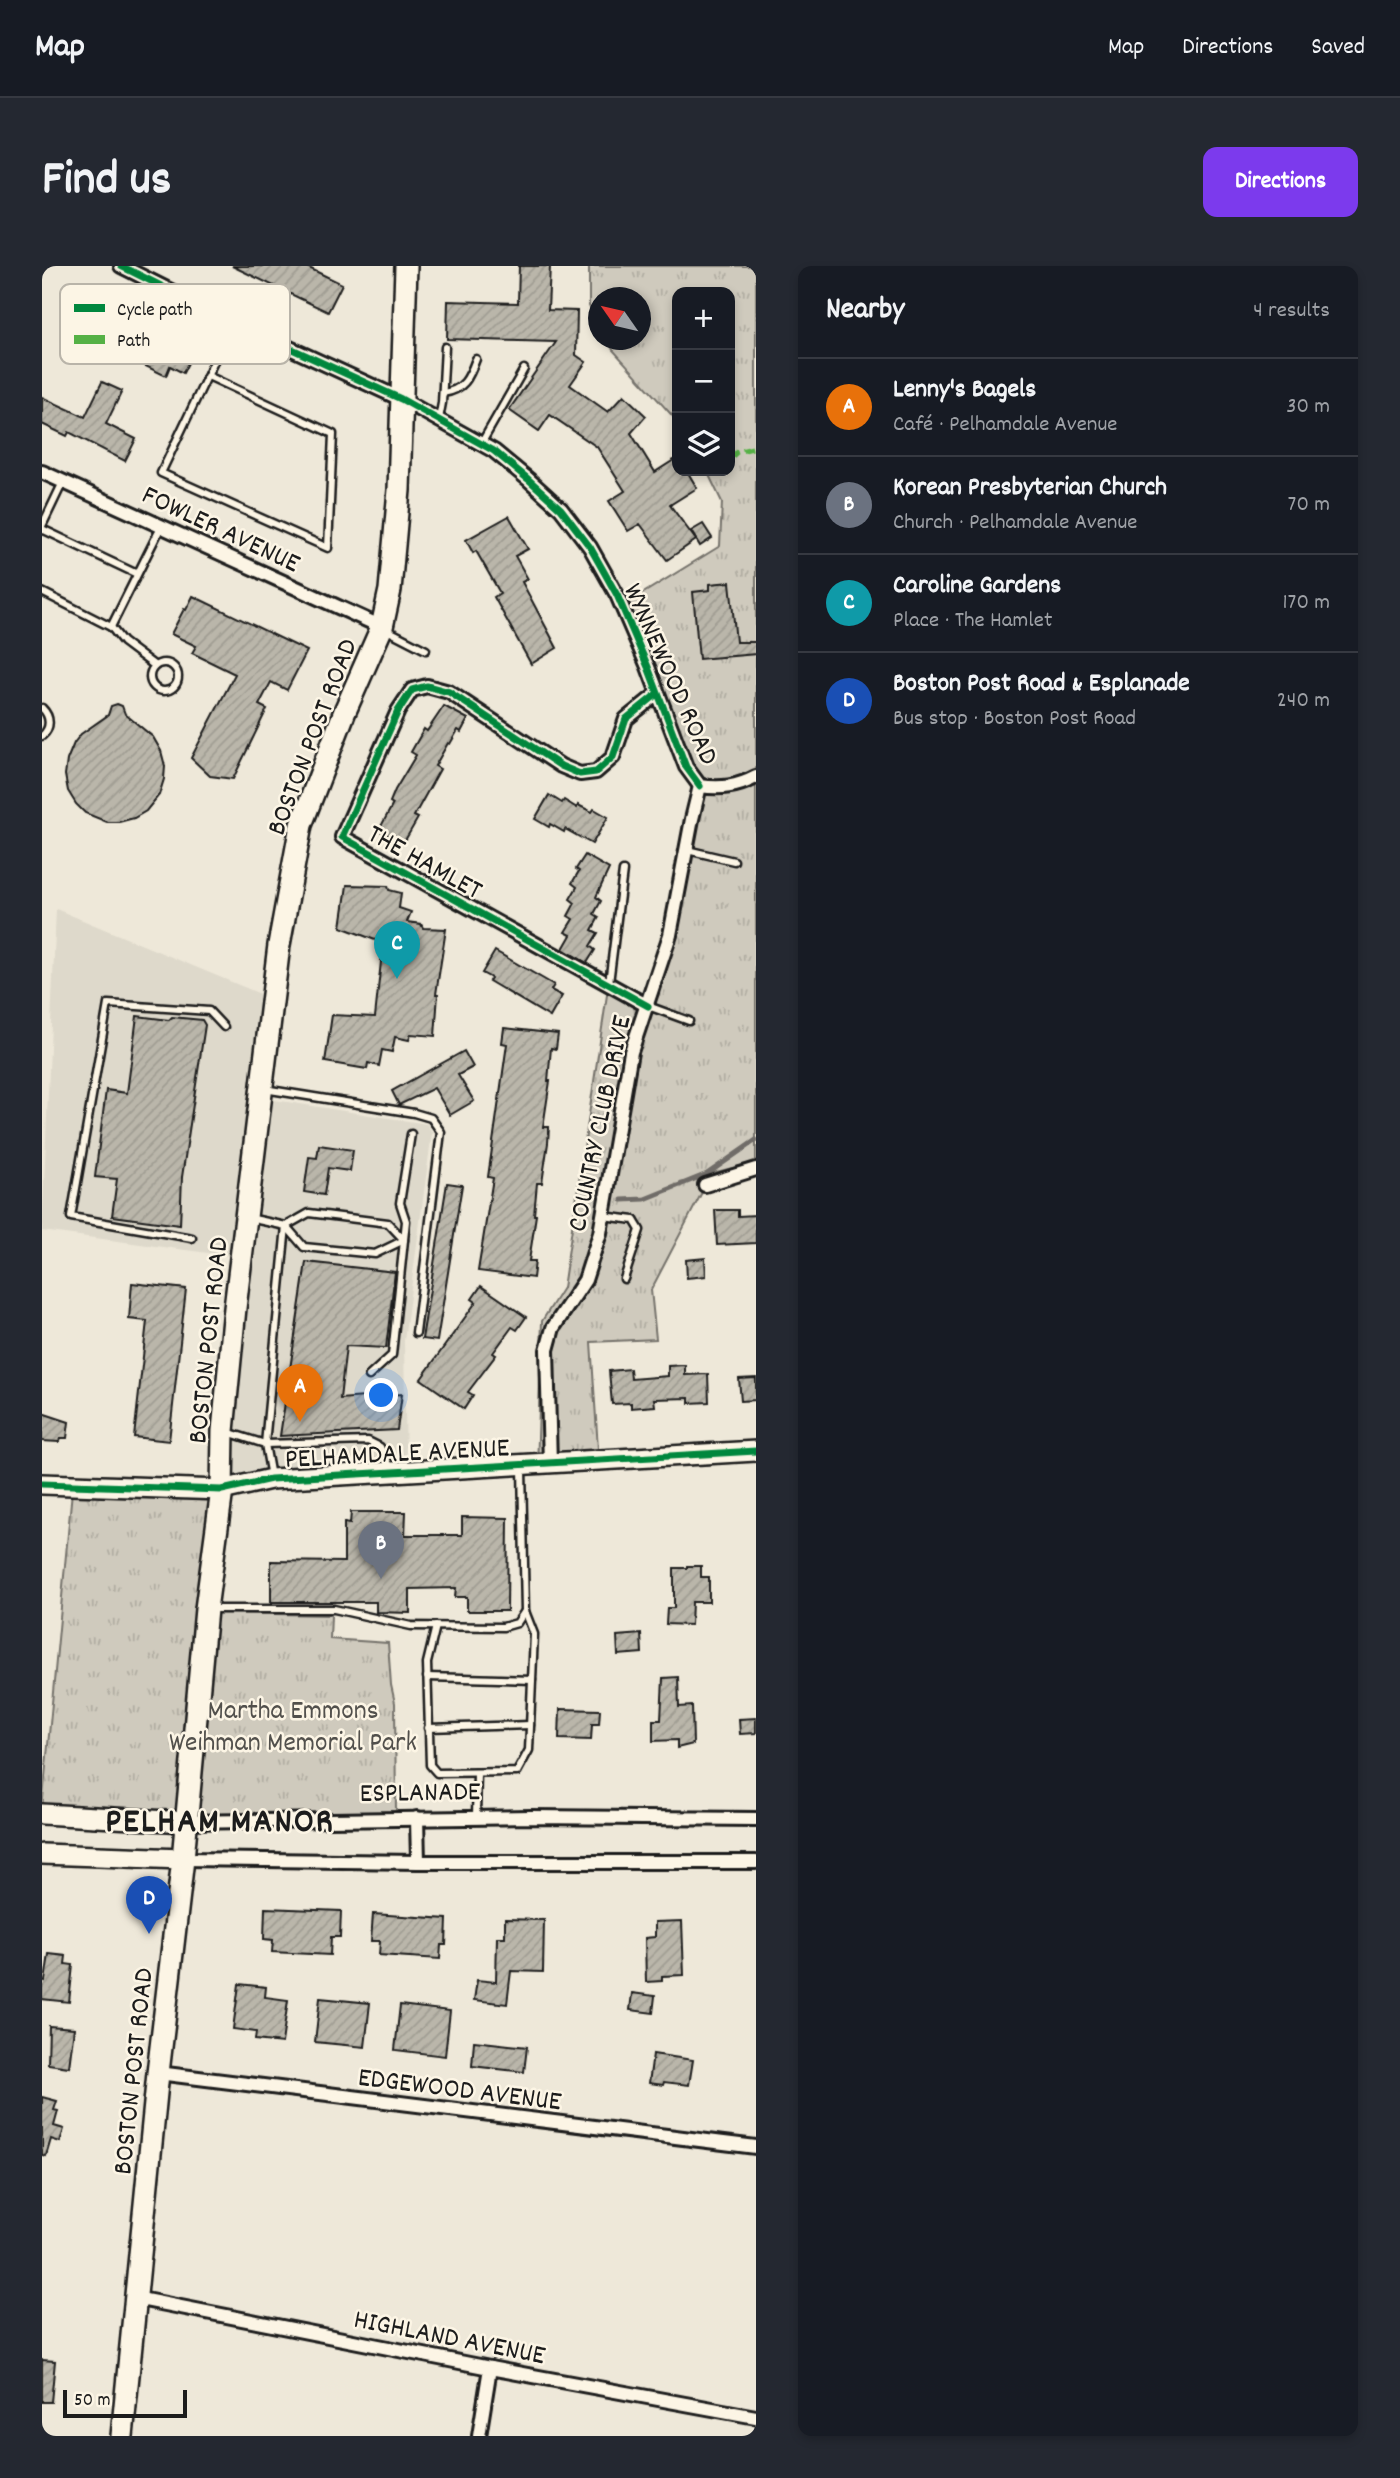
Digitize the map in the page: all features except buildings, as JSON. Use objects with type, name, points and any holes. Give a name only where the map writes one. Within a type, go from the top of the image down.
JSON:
[{"type":"main road","name":"BOSTON POST ROAD","points":[[122,2436],[158,2073],[187,1822],[206,1609],[222,1490],[223,1431],[279,945],[301,825],[345,710],[382,627],[390,590],[398,503],[406,266]]},
{"type":"street","name":"WYNNEWOOD ROAD","points":[[121,266],[157,284]]},
{"type":"street","name":"WYNNEWOOD ROAD","points":[[290,348],[401,399],[494,451],[561,509],[590,547],[617,595],[686,767],[700,786]]},
{"type":"street","name":"FOWLER AVENUE","points":[[42,472],[382,627]]},
{"type":"street","name":"THE HAMLET","points":[[648,1006],[342,837],[398,711],[412,690],[427,686],[449,692],[561,766],[579,774],[596,772],[613,757],[626,719],[657,694]]},
{"type":"street","points":[[700,786],[721,789],[743,784],[756,777]]},
{"type":"street","name":"COUNTRY CLUB DRIVE","points":[[550,1464],[547,1350],[554,1328],[586,1280],[603,1216],[631,1052],[670,935],[700,786]]},
{"type":"street","points":[[705,1185],[756,1169]]},
{"type":"street","name":"PELHAMDALE AVENUE","points":[[46,1486],[222,1490],[271,1479],[756,1451]]},
{"type":"street","name":"ESPLANADE","points":[[42,1814],[187,1822],[475,1817],[756,1819]]},
{"type":"street","points":[[417,1818],[418,1862]]},
{"type":"street","points":[[42,1854],[418,1862],[756,1862]]},
{"type":"street","name":"EDGEWOOD AVENUE","points":[[158,2073],[756,2147]]},
{"type":"street","name":"HIGHLAND AVENUE","points":[[135,2298],[756,2417]]},
{"type":"street","points":[[479,2436],[490,2368]]},
{"type":"lane","points":[[438,421],[443,393],[444,347]]},
{"type":"lane","points":[[443,393],[454,392],[463,387],[476,359]]},
{"type":"lane","points":[[208,376],[333,434],[328,548],[161,473],[214,364]]},
{"type":"lane","points":[[481,444],[524,369]]},
{"type":"lane","points":[[63,482],[42,527],[137,574]]},
{"type":"lane","points":[[111,626],[161,527]]},
{"type":"lane","points":[[42,592],[111,626],[123,642],[155,666]]},
{"type":"lane","points":[[382,627],[426,650]]},
{"type":"lane","points":[[164,663],[176,668],[178,681],[173,689],[164,692],[155,688],[150,680],[155,666],[164,663]]},
{"type":"lane","points":[[42,708],[49,717],[49,723],[42,736]]},
{"type":"lane","points":[[687,850],[734,861]]},
{"type":"lane","points":[[608,985],[623,871]]},
{"type":"lane","points":[[192,1238],[71,1217],[108,1004],[209,1012],[224,1027]]},
{"type":"lane","points":[[648,1006],[689,1021]]},
{"type":"lane","points":[[262,1088],[414,1113],[431,1118],[441,1132],[416,1333]]},
{"type":"lane","points":[[369,1376],[392,1354],[406,1221],[400,1203],[411,1134]]},
{"type":"lane","points":[[286,1226],[309,1213],[388,1223],[404,1240]]},
{"type":"lane","points":[[603,1216],[634,1220],[640,1230],[624,1279]]},
{"type":"lane","points":[[247,1217],[286,1226],[304,1247],[375,1254],[404,1240]]},
{"type":"lane","points":[[271,1479],[265,1444],[286,1226]]},
{"type":"lane","points":[[223,1431],[265,1444],[368,1441],[380,1447],[392,1472]]},
{"type":"lane","points":[[436,1626],[426,1676],[430,1765],[436,1773],[517,1772],[529,1750],[534,1634],[525,1611],[522,1466]]},
{"type":"lane","points":[[206,1609],[334,1609],[411,1626],[503,1627],[517,1623],[525,1611]]},
{"type":"lane","points":[[426,1676],[532,1679]]},
{"type":"lane","points":[[428,1728],[530,1725]]},
{"type":"lane","points":[[475,1817],[477,1773]]},
{"type":"shaded area","points":[[56,909],[277,1001],[268,1099],[427,1124],[432,1132],[404,1341],[406,1468],[222,1490],[246,1258],[42,1231]]},
{"type":"green space","points":[[589,266],[756,266],[756,1162],[712,1173],[651,1290],[656,1339],[591,1342],[599,1464],[537,1467],[542,1321],[563,1288],[608,988],[653,1008],[681,900],[702,782],[687,757],[624,605],[720,546],[722,502],[709,476],[735,476],[735,287],[672,287],[672,415],[613,350],[651,350],[651,287],[589,287]]},
{"type":"green space","name":"Martha Emmons Weihman Memorial Park","points":[[222,1490],[212,1613],[331,1615],[330,1639],[388,1643],[395,1703],[396,1814],[191,1818],[42,1809],[72,1491]]},
{"type":"waterway","points":[[622,1200],[645,1199],[707,1174],[756,1140]]},
{"type":"marked path","points":[[735,454],[756,447]]},
{"type":"cycle path","points":[[121,266],[157,284]]},
{"type":"cycle path","points":[[290,348],[401,399],[494,451],[561,509],[590,547],[617,595],[686,767],[700,786]]},
{"type":"cycle path","points":[[648,1006],[342,837],[398,711],[412,690],[427,686],[449,692],[561,766],[580,774],[596,772],[613,757],[626,719],[657,694]]},
{"type":"cycle path","points":[[42,1484],[222,1490],[271,1479],[756,1451]]},
{"type":"place","name":"Caroline Gardens","points":[[397,979]]},
{"type":"place","name":"Lenny's Bagels","points":[[300,1422]]},
{"type":"place","name":"Korean Presbyterian Church","points":[[381,1579]]},
{"type":"place","name":"Boston Post Road & Esplanade","points":[[149,1934]]},
{"type":"district","name":"PELHAM MANOR","points":[[220,1819]]}]
